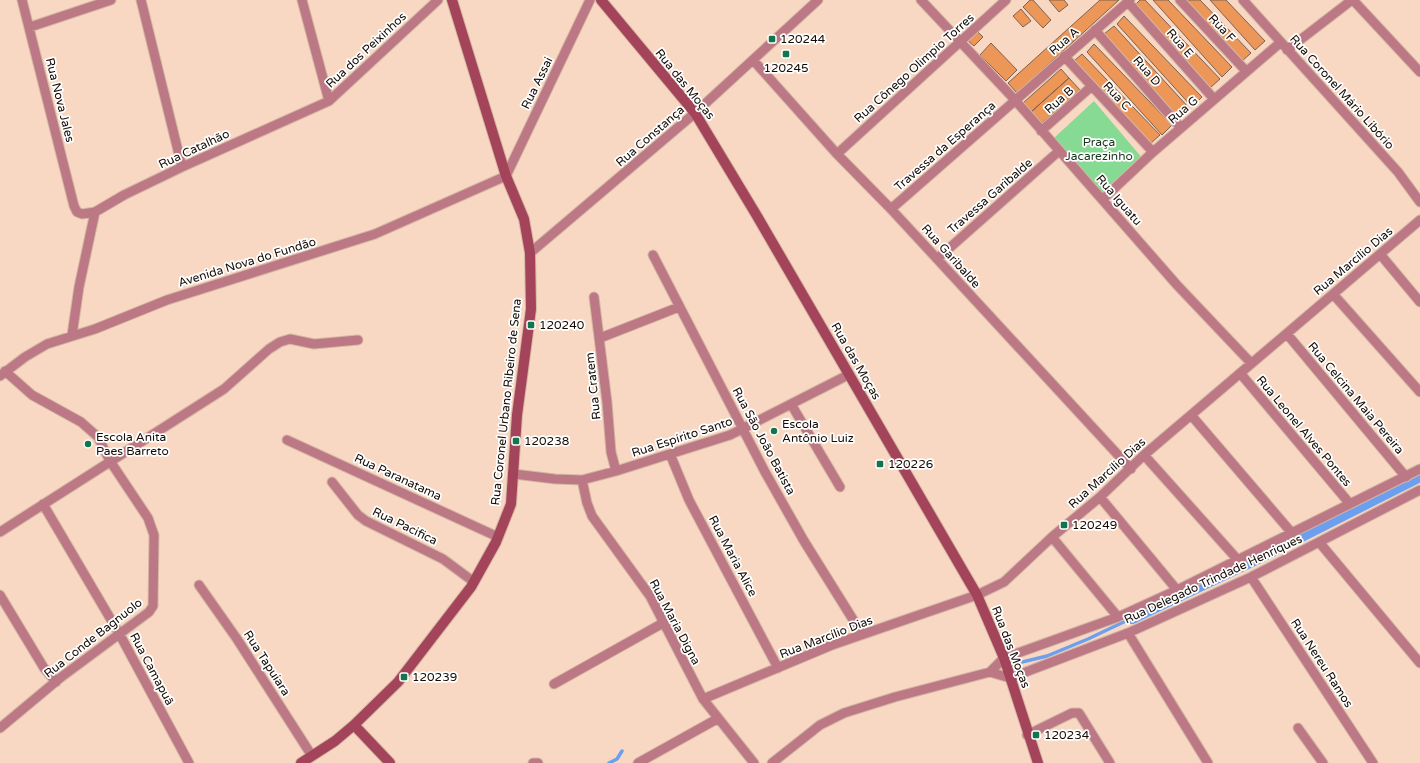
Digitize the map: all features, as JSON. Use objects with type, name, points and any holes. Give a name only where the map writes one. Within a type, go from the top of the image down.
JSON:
[{"type":"street","name":"Rua Nova Jales","points":[[22,0],[74,206],[77,212],[82,214],[96,212]]},
{"type":"street","points":[[30,27],[111,0]]},
{"type":"street","points":[[141,0],[182,167]]},
{"type":"street","points":[[302,0],[329,101]]},
{"type":"street","name":"Rua dos Peixinhos","points":[[329,101],[438,0]]},
{"type":"street","name":"Rua Coronel Urbano Ribeiro de Sena","points":[[301,763],[354,726],[398,682],[474,582],[498,537],[511,504],[517,415],[531,309],[530,253],[524,219],[506,176],[452,0]]},
{"type":"street","name":"Rua Assai","points":[[506,176],[590,0]]},
{"type":"street","name":"Rua das Moças","points":[[601,0],[695,113],[757,216],[977,595],[1004,658],[1027,735],[1038,763]]},
{"type":"street","name":"Rua Constança","points":[[530,253],[695,113],[818,0]]},
{"type":"street","name":"Rua Iguatu","points":[[921,0],[1015,100],[1177,285],[1251,364]]},
{"type":"street","name":"Rua Cônego Olimpio Torres","points":[[838,154],[1006,0]]},
{"type":"street","name":"Rua F","points":[[1180,0],[1246,71]]},
{"type":"street","name":"Rua Coronel Mário Libório","points":[[1243,0],[1398,172],[1420,202]]},
{"type":"street","points":[[1287,50],[1353,0],[1420,72]]},
{"type":"street","name":"Rua A","points":[[1015,100],[1129,1]]},
{"type":"street","name":"Rua E","points":[[1129,1],[1214,99]]},
{"type":"street","name":"Rua D","points":[[1095,30],[1181,128]]},
{"type":"street","name":"Rua G","points":[[1103,199],[1153,152],[1280,42]]},
{"type":"street","name":"Rua C","points":[[1064,56],[1153,152]]},
{"type":"street","name":"Rua Garibalde","points":[[753,60],[838,154],[891,209],[1131,469]]},
{"type":"street","name":"Rua B","points":[[1041,131],[1092,86]]},
{"type":"street","name":"Travessa da Esperança","points":[[891,209],[1015,100]]},
{"type":"street","name":"Rua Catalhão","points":[[96,212],[124,195],[182,167],[329,101]]},
{"type":"street","name":"Travessa Garibalde","points":[[937,259],[1059,151]]},
{"type":"street","name":"Avenida Nova do Fundão","points":[[3,374],[25,357],[47,344],[94,329],[167,300],[375,234],[506,176]]},
{"type":"street","points":[[72,335],[79,287],[96,212]]},
{"type":"street","name":"Rua Marcílio Dias","points":[[703,700],[832,645],[977,595],[1004,582],[1052,537],[1100,497],[1191,415],[1420,220]]},
{"type":"street","points":[[1380,254],[1420,302]]},
{"type":"street","name":"Rua São João Batista","points":[[653,255],[743,429],[804,541],[862,634]]},
{"type":"street","points":[[1332,294],[1420,392]]},
{"type":"street","name":"Rua Cratem","points":[[594,297],[600,338],[611,452],[616,471]]},
{"type":"street","points":[[600,338],[679,307]]},
{"type":"street","name":"Rua Celcina Maia Pereira","points":[[1287,334],[1406,477]]},
{"type":"street","points":[[0,532],[110,461],[161,431],[224,389],[269,349],[280,342],[290,339],[314,344],[358,340]]},
{"type":"street","name":"Rua Leonel Alves Pontes","points":[[1240,373],[1350,504]]},
{"type":"street","name":"Rua Conde Bagnuolo","points":[[0,728],[56,682],[120,635],[149,612],[154,606],[154,535],[148,518],[110,461],[98,437],[81,422],[32,395],[3,374]]},
{"type":"street","name":"Rua Espírito Santo","points":[[514,474],[555,479],[582,480],[616,471],[730,435],[848,375]]},
{"type":"street","points":[[791,404],[840,487]]},
{"type":"street","points":[[1191,415],[1291,532]]},
{"type":"street","name":"Rua Paranatama","points":[[287,440],[498,537]]},
{"type":"street","name":"Rua Maria Alice","points":[[670,454],[689,500],[778,668]]},
{"type":"street","points":[[1144,456],[1237,559]]},
{"type":"street","name":"Rua Delegado Trindade Henriques","points":[[1004,658],[1118,617],[1177,590],[1420,469]]},
{"type":"street","name":"Rua Maria Digna","points":[[582,480],[587,503],[592,516],[650,596],[703,700],[754,763]]},
{"type":"street","name":"Rua Pacifica","points":[[332,482],[358,515],[366,521],[443,559],[474,582]]},
{"type":"street","name":"Rua Delegado Trindade Henriques","points":[[1010,678],[1128,633],[1251,577],[1420,490]]},
{"type":"street","points":[[1100,497],[1177,590]]},
{"type":"street","name":"Rua Camapuã","points":[[43,504],[120,635],[189,763]]},
{"type":"street","name":"Rua Delegado Trindade Henriques","points":[[1052,537],[1118,617]]},
{"type":"street","points":[[1320,542],[1420,664]]},
{"type":"street","name":"Rua Nereu Ramos","points":[[1251,577],[1373,763]]},
{"type":"street","name":"Rua Tapuiara","points":[[199,585],[237,639],[312,756]]},
{"type":"street","points":[[0,595],[44,668],[56,682]]},
{"type":"street","points":[[554,684],[663,622]]},
{"type":"street","points":[[1128,633],[1208,763]]},
{"type":"street","points":[[772,763],[820,725],[844,714],[895,697],[990,672],[1004,658]]},
{"type":"street","points":[[990,672],[1010,678]]},
{"type":"street","points":[[1027,735],[1072,713],[1079,713],[1110,763]]},
{"type":"street","points":[[638,763],[717,719]]},
{"type":"street","points":[[354,726],[390,763]]},
{"type":"street","points":[[1298,728],[1324,763]]},
{"type":"street","points":[[533,763],[538,763]]},
{"type":"green space","name":"Praça Jacarezinho","points":[[1094,101],[1143,159],[1103,195],[1054,138]]},
{"type":"building","points":[[1030,0],[1033,0],[1051,20],[1043,28],[1023,7]]},
{"type":"building","points":[[1049,0],[1064,0],[1068,5],[1059,12]]},
{"type":"building","points":[[1100,0],[1119,0],[1017,93],[1008,83]]},
{"type":"building","points":[[1140,0],[1145,0],[1220,79],[1210,88],[1135,5]]},
{"type":"building","points":[[1153,0],[1168,0],[1232,67],[1222,77]]},
{"type":"building","points":[[1185,0],[1200,0],[1251,53],[1241,62]]},
{"type":"building","points":[[1210,0],[1226,0],[1265,41],[1255,50]]},
{"type":"building","points":[[1021,9],[1031,21],[1023,27],[1013,16]]},
{"type":"building","points":[[1124,16],[1202,97],[1192,107],[1117,24]]},
{"type":"building","points":[[1114,26],[1190,109],[1179,120],[1104,34]]},
{"type":"building","points":[[976,30],[983,37],[974,46],[967,40]]},
{"type":"building","points":[[991,43],[1017,70],[1006,81],[980,55]]},
{"type":"building","points":[[1094,44],[1172,125],[1162,135],[1087,52]]},
{"type":"building","points":[[1082,54],[1160,135],[1150,144],[1074,61]]},
{"type":"building","points":[[1061,69],[1069,78],[1031,112],[1023,103]]},
{"type":"building","points":[[1069,78],[1080,90],[1041,124],[1031,112]]},
{"type":"waterway","points":[[1132,618],[1262,556],[1420,476]]},
{"type":"waterway","points":[[1010,665],[1047,656],[1088,639],[1132,618]]},
{"type":"waterway","points":[[609,763],[617,759],[622,751]]},
{"type":"place","name":"120244","points":[[772,39]]},
{"type":"place","name":"120245","points":[[786,54]]},
{"type":"place","name":"120240","points":[[531,325]]},
{"type":"place","name":"Escola Antônio Luiz","points":[[774,431]]},
{"type":"place","name":"120238","points":[[516,441]]},
{"type":"place","name":"Escola Anita Paes Barreto","points":[[88,444]]},
{"type":"place","name":"120226","points":[[880,464]]},
{"type":"place","name":"120249","points":[[1064,525]]},
{"type":"place","name":"120239","points":[[404,677]]},
{"type":"place","name":"120234","points":[[1036,735]]}]
